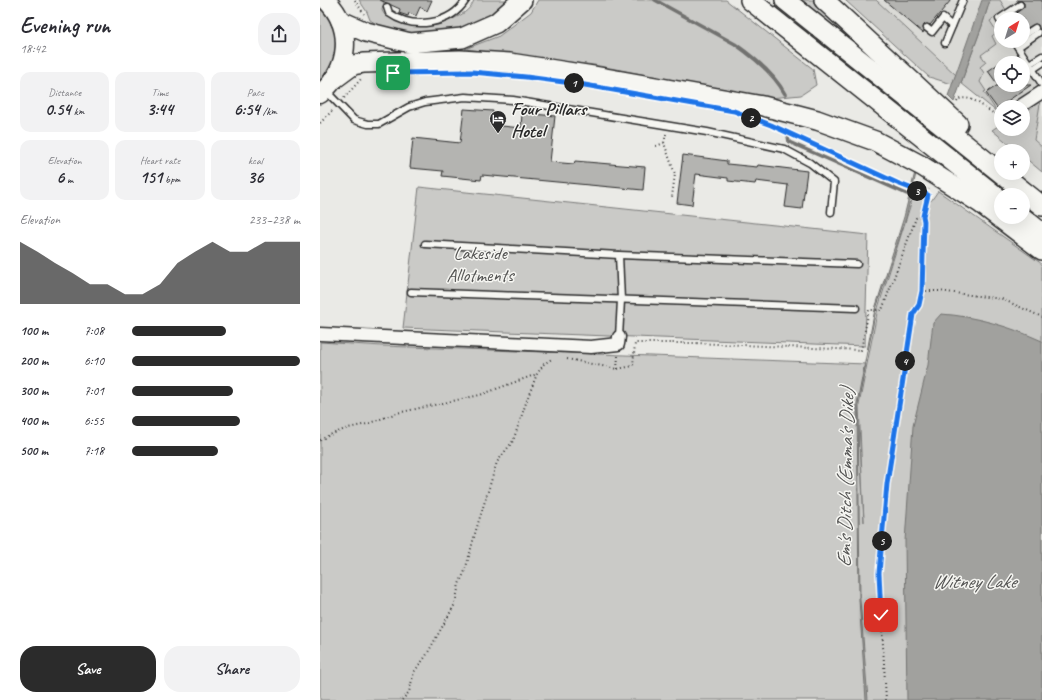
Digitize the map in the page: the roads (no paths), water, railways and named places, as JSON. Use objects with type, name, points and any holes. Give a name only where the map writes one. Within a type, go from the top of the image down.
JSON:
[{"type":"highway","points":[[338,12],[366,32],[410,43],[462,38],[496,24],[522,0]]},
{"type":"highway","points":[[750,0],[994,194]]},
{"type":"highway","points":[[785,0],[1042,206]]},
{"type":"highway","points":[[824,0],[963,129],[985,160]]},
{"type":"highway","points":[[326,88],[353,66],[364,64],[460,60],[510,63],[764,106],[817,120],[875,141],[922,166],[973,199],[1042,250]]},
{"type":"highway","points":[[1030,223],[1042,233]]},
{"type":"main road","points":[[326,0],[338,12],[345,37],[342,65],[326,88]]},
{"type":"street","points":[[1029,100],[1042,91]]},
{"type":"street","points":[[320,334],[591,347],[618,344],[619,337]]},
{"type":"lane","points":[[387,7],[389,13],[398,18],[412,22],[441,21],[459,10],[466,0]]},
{"type":"lane","points":[[945,43],[963,0]]},
{"type":"lane","points":[[1011,12],[1020,5]]},
{"type":"lane","points":[[927,28],[932,32],[943,18],[952,26]]},
{"type":"lane","points":[[1030,33],[1036,30],[1030,34]]},
{"type":"lane","points":[[1030,64],[1042,56]]},
{"type":"lane","points":[[1030,65],[1042,63]]},
{"type":"lane","points":[[1030,67],[1042,91]]},
{"type":"lane","points":[[326,88],[354,120],[368,124],[379,124],[409,107],[424,102],[465,98],[513,100],[707,132],[784,149],[810,163],[834,182],[831,212]]},
{"type":"lane","points":[[425,244],[619,255],[857,264]]},
{"type":"lane","points":[[619,255],[621,300],[619,337]]},
{"type":"lane","points":[[411,292],[856,308]]},
{"type":"water","points":[[982,0],[990,0],[954,102],[948,96]]},
{"type":"water","points":[[916,168],[906,218],[876,309],[858,404],[860,600],[868,700],[866,700],[859,600],[857,404],[875,309],[904,217]]},
{"type":"water","name":"Witney Lake","points":[[941,314],[967,317],[993,323],[1042,341],[1042,700],[907,700],[905,541],[913,426],[928,365],[933,323]]},
{"type":"waterway","points":[[655,0],[735,44],[756,60],[781,87],[785,94]]},
{"type":"waterway","points":[[788,136],[789,142],[909,195]]},
{"type":"place","name":"Four Pillars Hotel","points":[[498,134]]},
{"type":"park label","name":"Lakeside Allotments","points":[[480,263]]},
{"type":"water label","name":"Em's Ditch (Emma's Dike)","points":[[845,478]]}]
